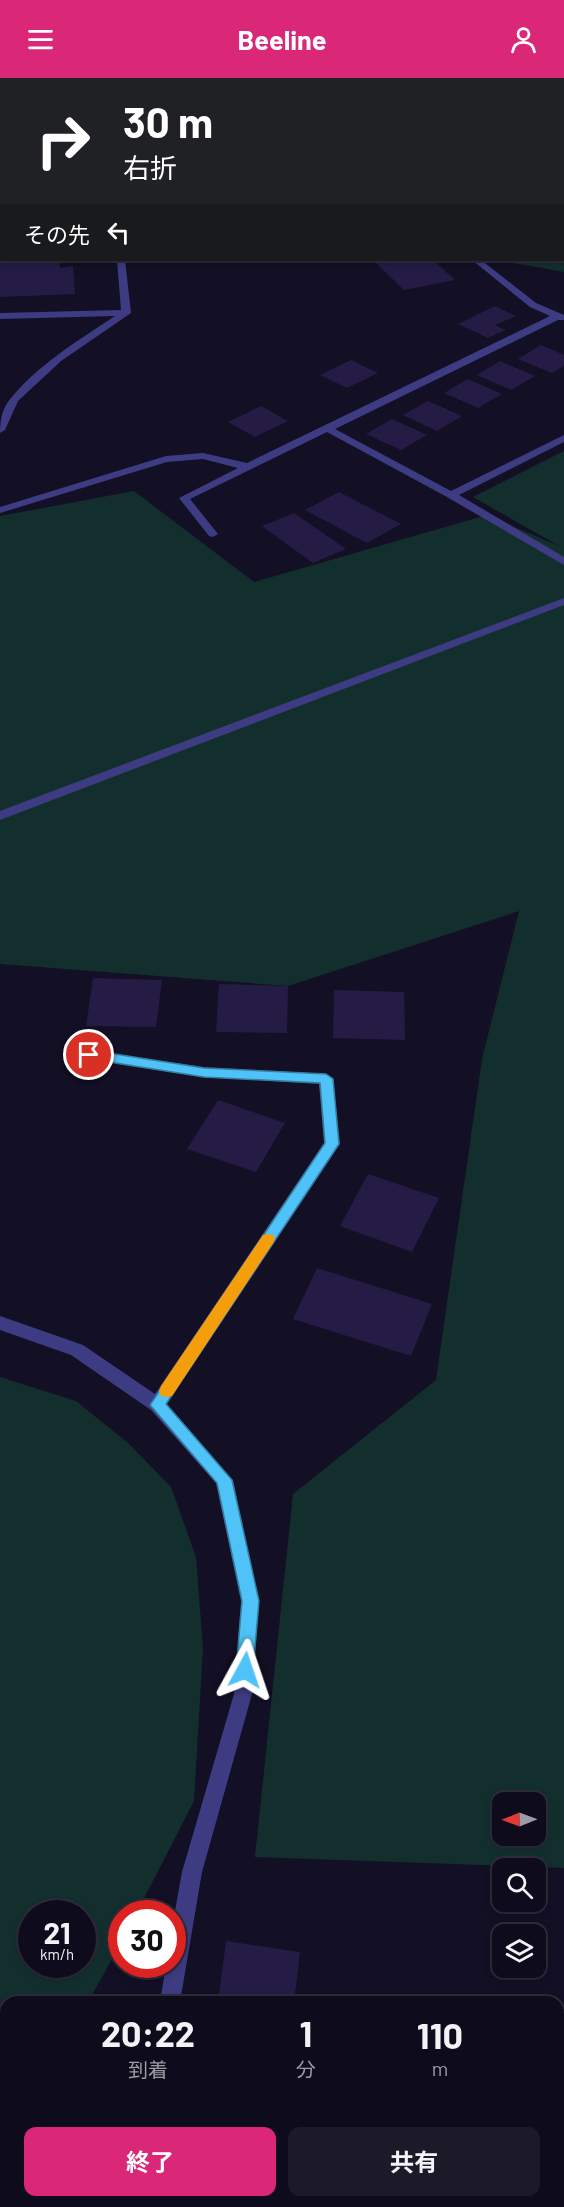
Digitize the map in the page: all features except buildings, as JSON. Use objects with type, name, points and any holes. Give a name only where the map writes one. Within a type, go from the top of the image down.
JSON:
[{"type":"street","points":[[122,261],[126,314]]},
{"type":"street","points":[[477,261],[533,305],[560,317]]},
{"type":"street","points":[[0,316],[126,314]]},
{"type":"street","points":[[0,430],[14,400],[51,366],[126,314]]},
{"type":"street","points":[[213,534],[184,498],[560,317]]},
{"type":"street","points":[[328,429],[451,495],[564,562]]},
{"type":"street","points":[[451,495],[564,438]]},
{"type":"street","points":[[0,510],[166,459],[203,456],[249,467]]},
{"type":"street","points":[[0,816],[564,601]]},
{"type":"street","points":[[89,1055],[204,1072],[326,1079],[332,1144],[157,1405]]},
{"type":"street","points":[[0,1323],[77,1350],[157,1405],[224,1480],[250,1601],[243,1694],[192,1872],[171,1996]]},
{"type":"green space","points":[[502,261],[564,261],[564,272]]},
{"type":"green space","points":[[564,451],[564,1868],[546,1867],[546,1858],[492,1858],[492,1865],[255,1857],[293,1494],[436,1380],[482,1059],[519,911],[288,986],[0,964],[0,516],[134,491],[254,582],[487,515],[561,547],[473,497]]},
{"type":"green space","points":[[0,1377],[76,1401],[128,1443],[171,1487],[196,1557],[203,1648],[194,1801],[143,1900],[108,1900],[108,1966],[91,1996],[0,1996]]},
{"type":"slow traffic","points":[[167,1391],[268,1239]]},
{"type":"route","points":[[89,1055],[204,1072],[326,1079],[332,1144],[157,1405],[224,1480],[250,1601],[245,1670]]}]
